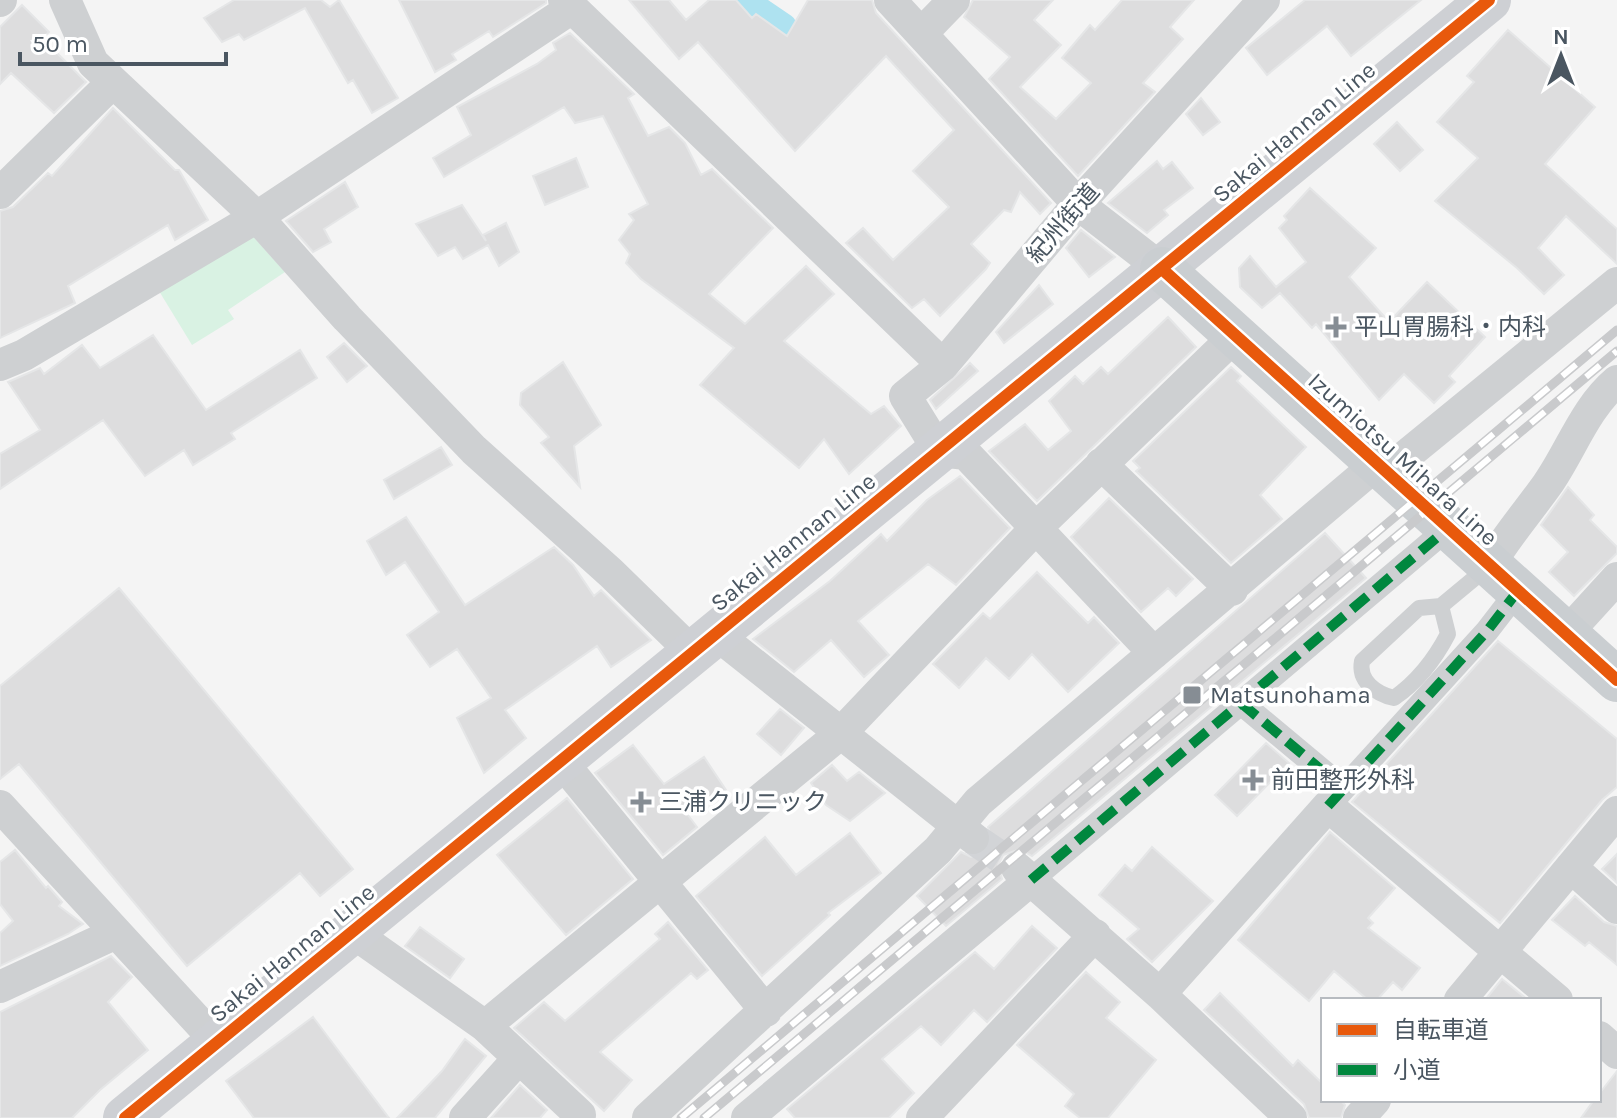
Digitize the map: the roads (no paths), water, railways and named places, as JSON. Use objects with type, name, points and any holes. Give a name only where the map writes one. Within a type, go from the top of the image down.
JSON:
[{"type":"main road","name":"Sakai Hannan Line","points":[[125,1118],[1489,0]]},
{"type":"main road","name":"Izumiotsu Mihara Line","points":[[1162,269],[1617,680]]},
{"type":"street","points":[[65,0],[93,63],[257,217],[347,318],[474,450],[611,573],[704,644],[840,734],[966,833]]},
{"type":"street","points":[[890,0],[923,32],[1078,204],[1162,269]]},
{"type":"street","points":[[923,32],[954,0]]},
{"type":"street","name":"紀州街道","points":[[939,451],[905,396],[943,365],[1078,204],[1264,0]]},
{"type":"street","points":[[0,365],[24,355],[257,217],[568,4],[943,365]]},
{"type":"street","points":[[0,193],[113,82]]},
{"type":"street","points":[[648,1118],[966,833],[978,802],[1154,653],[1617,283]]},
{"type":"street","points":[[485,1026],[840,734],[1035,529],[1235,336]]},
{"type":"street","points":[[1160,994],[1487,631],[1503,580],[1510,531],[1547,484],[1604,392],[1617,381]]},
{"type":"street","points":[[939,451],[966,454],[1154,653]]},
{"type":"street","points":[[1101,464],[1232,590]]},
{"type":"street","points":[[747,1118],[1024,874],[1241,703],[1447,529]]},
{"type":"street","points":[[1566,634],[1617,578]]},
{"type":"street","points":[[1241,703],[1335,797],[1555,998]]},
{"type":"street","points":[[561,761],[766,1011]]},
{"type":"street","points":[[0,806],[114,934],[217,1042]]},
{"type":"street","points":[[1462,998],[1617,812]]},
{"type":"street","points":[[1571,867],[1617,908]]},
{"type":"street","points":[[1024,874],[1160,994],[1291,1118]]},
{"type":"street","points":[[352,932],[485,1026],[580,1115]]},
{"type":"street","points":[[0,987],[114,934]]},
{"type":"street","points":[[922,1118],[1095,935]]},
{"type":"street","points":[[1601,1039],[1617,1053]]},
{"type":"street","points":[[465,1118],[519,1058]]},
{"type":"street","points":[[1359,1118],[1373,1102]]},
{"type":"lane","points":[[1441,606],[1448,634],[1439,651],[1408,688],[1394,698],[1367,684],[1360,669],[1362,661],[1419,608],[1441,606],[1503,580]]},
{"type":"waterway","points":[[743,0],[783,27]]},
{"type":"tunnel","points":[[974,839],[1017,868]]},
{"type":"railway","points":[[681,1118],[1617,330]]},
{"type":"railway","points":[[704,1118],[1617,351]]},
{"type":"place","name":"平山胃腸科・内科","points":[[1336,327]]},
{"type":"place","name":"Matsunohama","points":[[1192,695]]},
{"type":"place","name":"前田整形外科","points":[[1253,780]]},
{"type":"place","name":"三浦クリニック","points":[[641,802]]}]
